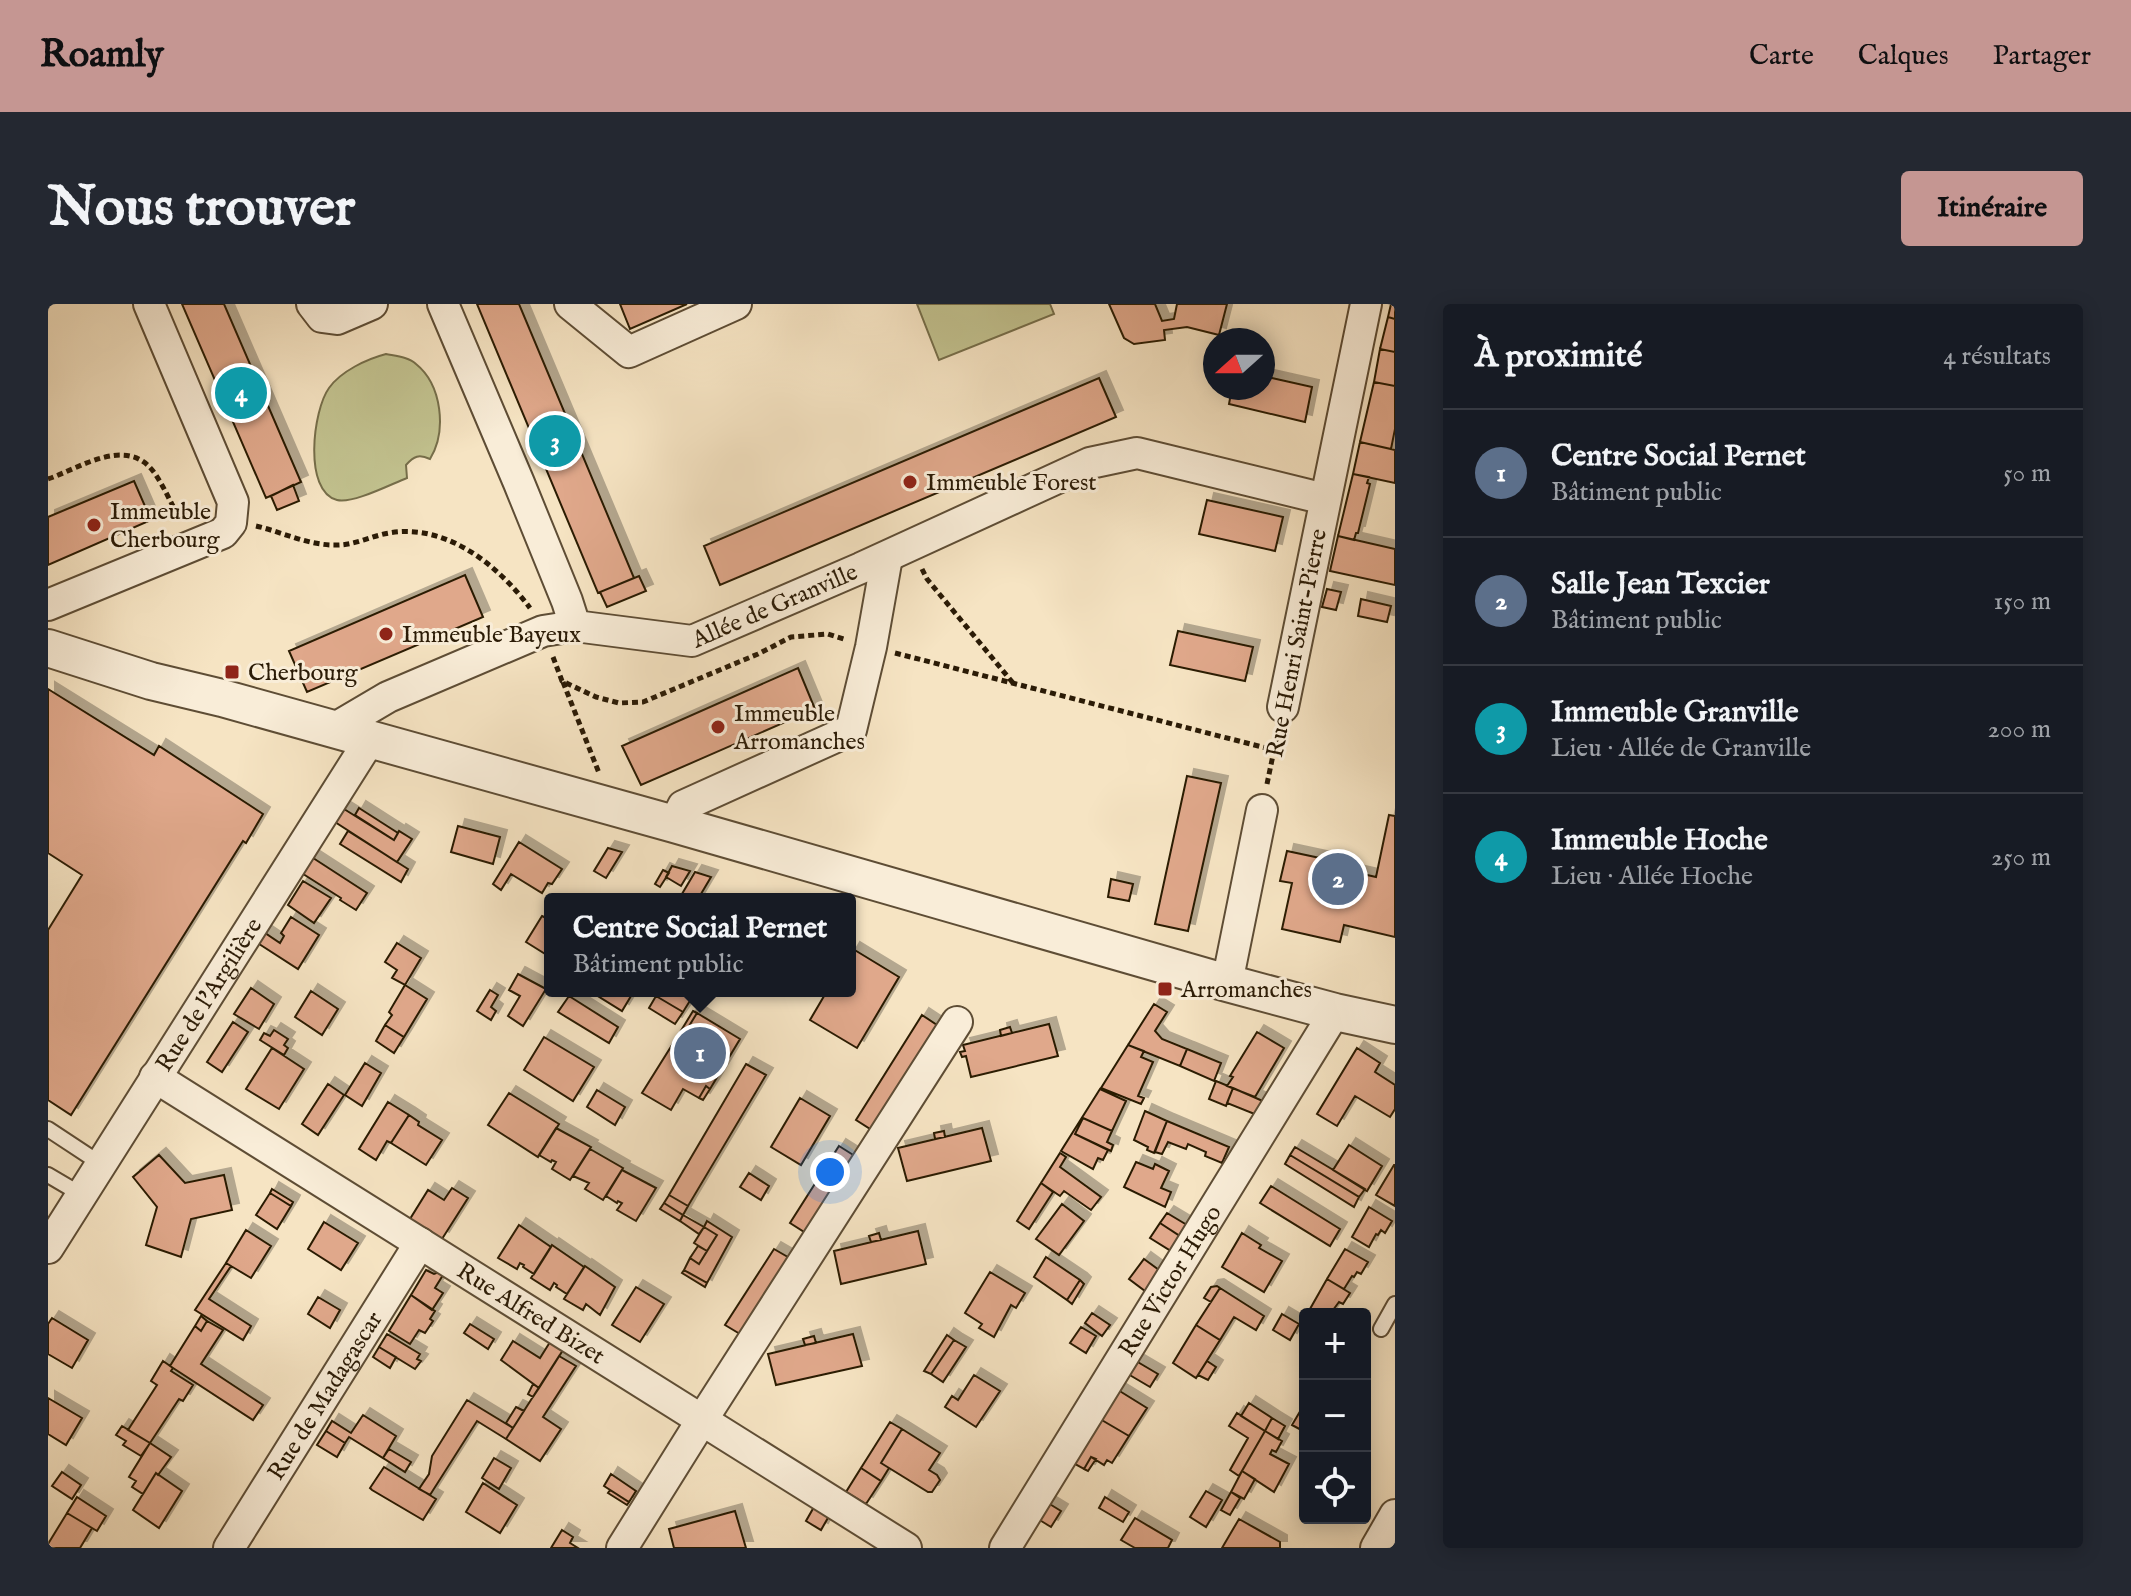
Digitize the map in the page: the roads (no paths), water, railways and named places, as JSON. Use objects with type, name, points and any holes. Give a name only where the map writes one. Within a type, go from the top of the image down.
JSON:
[{"type":"street","points":[[48,605],[223,533],[231,523],[233,502],[149,304]]},
{"type":"street","points":[[312,304],[322,317],[337,319],[372,304]]},
{"type":"street","points":[[443,304],[575,626]]},
{"type":"street","points":[[570,304],[629,352],[736,304]]},
{"type":"street","name":"Rue Henri Saint-Pierre","points":[[1283,707],[1366,304]]},
{"type":"street","name":"Allée de Granville","points":[[332,730],[388,697],[553,628],[575,626],[692,641],[1090,463],[1137,453],[1325,499]]},
{"type":"street","points":[[674,824],[683,806],[851,730],[899,551]]},
{"type":"street","points":[[48,648],[151,681],[674,824],[1227,983],[1395,1025]]},
{"type":"street","name":"Rue de l'Argilière","points":[[48,1248],[369,741]]},
{"type":"street","points":[[1227,983],[1262,810]]},
{"type":"street","name":"Rue Victor Hugo","points":[[1005,1548],[1335,1012]]},
{"type":"street","points":[[622,1548],[957,1022]]},
{"type":"street","name":"Rue Alfred Bizet","points":[[155,1077],[906,1548]]},
{"type":"street","name":"Rue de Madagascar","points":[[229,1548],[420,1243]]},
{"type":"street","points":[[1376,1548],[1395,1515]]},
{"type":"lane","points":[[48,1129],[101,1164]]},
{"type":"lane","points":[[48,1175],[82,1195]]},
{"type":"lane","points":[[1381,1329],[1395,1304]]},
{"type":"place","name":"Immeuble Hoche","points":[[241,393]]},
{"type":"place","name":"Immeuble Granville","points":[[555,441]]},
{"type":"place","name":"Immeuble Forest","points":[[910,482]]},
{"type":"place","name":"Immeuble Cherbourg","points":[[94,525]]},
{"type":"place","name":"Immeuble Bayeux","points":[[386,634]]},
{"type":"place","name":"Cherbourg","points":[[232,672]]},
{"type":"place","name":"Immeuble Arromanches","points":[[718,727]]},
{"type":"place","name":"Salle Jean Texcier","points":[[1338,879]]},
{"type":"place","name":"Arromanches","points":[[1165,989]]},
{"type":"place","name":"Centre Social Pernet","points":[[700,1053]]}]
